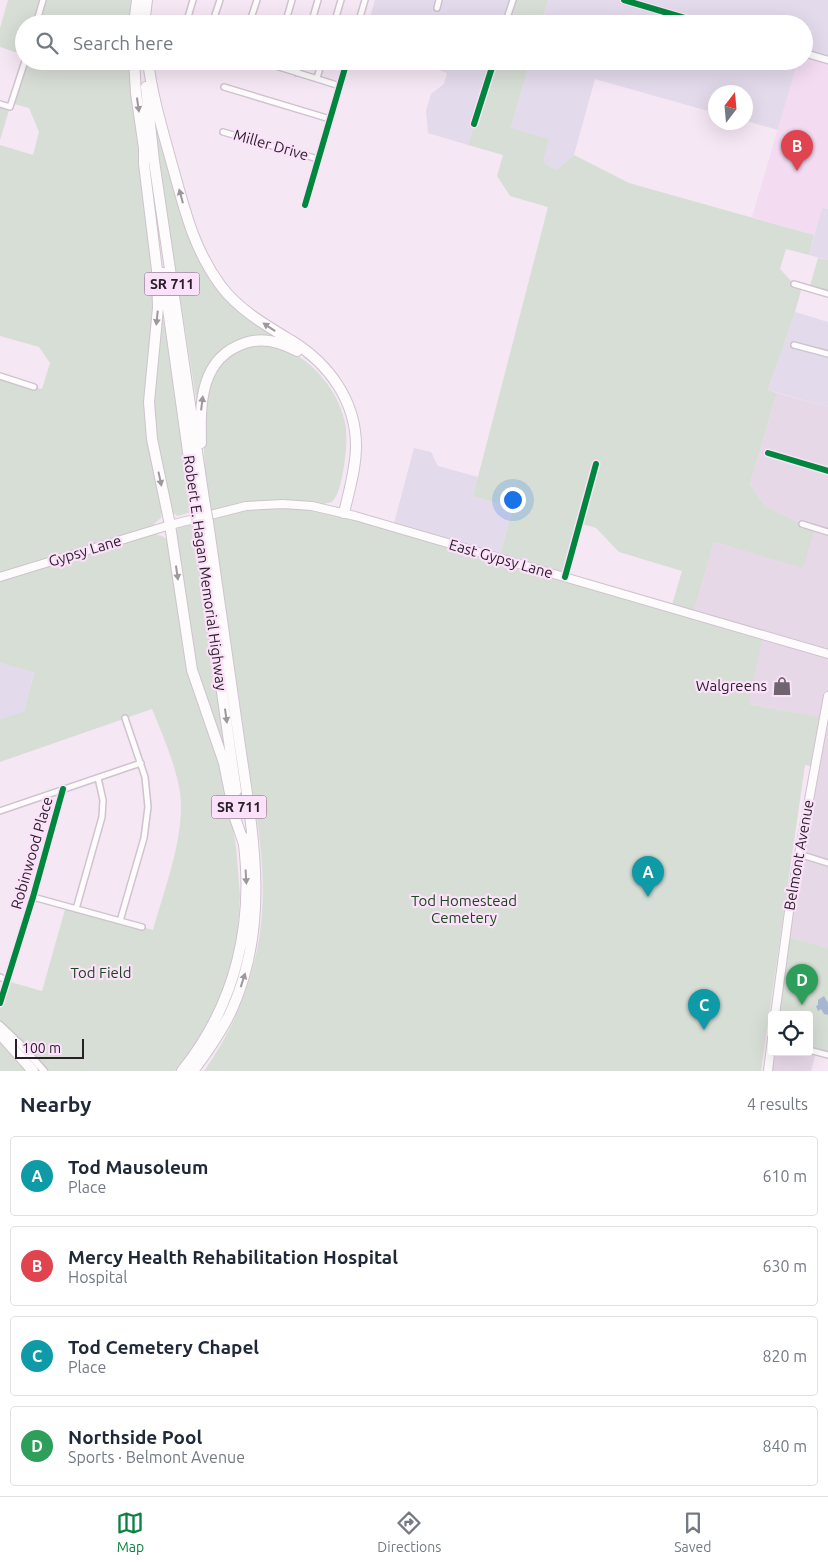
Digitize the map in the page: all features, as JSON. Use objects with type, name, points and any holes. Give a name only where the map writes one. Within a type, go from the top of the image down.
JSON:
[{"type":"highway","points":[[135,15],[137,0]]},
{"type":"highway","points":[[145,15],[147,0]]},
{"type":"highway","name":"Robert E. Hagan Memorial Highway","points":[[135,70],[144,148],[201,508],[208,522],[251,824],[256,876],[256,915],[251,948],[240,989],[224,1025],[193,1071]]},
{"type":"highway","name":"Robert E. Hagan Memorial Highway","points":[[145,70],[154,161],[200,469],[201,508],[199,529],[244,844],[247,896],[244,931],[238,964],[229,991],[212,1028],[182,1071]]},
{"type":"highway","points":[[149,70],[153,94],[185,214],[200,253],[210,272],[223,288],[248,312],[312,355],[331,375],[342,391],[355,429],[356,446],[355,460],[341,512]]},
{"type":"highway","points":[[144,148],[144,164],[157,270],[158,308],[150,376],[152,439],[170,525],[192,670],[224,763],[235,818],[244,844]]},
{"type":"highway","points":[[200,469],[202,402],[209,373],[215,363],[231,349],[248,342],[269,340],[280,343],[301,353],[321,370],[338,395],[344,408],[349,427],[351,448],[341,512]]},
{"type":"highway","points":[[200,1071],[221,1038],[224,1032],[224,1025]]},
{"type":"highway","points":[[0,1034],[33,1071]]},
{"type":"main road","name":"East Gypsy Lane","points":[[170,525],[246,506],[283,504],[312,506],[341,512],[828,654]]},
{"type":"main road","name":"Gypsy Lane","points":[[0,577],[170,525]]},
{"type":"main road","name":"Belmont Avenue","points":[[776,1011],[799,854],[828,696]]},
{"type":"main road","points":[[768,1071],[770,1056]]},
{"type":"street","points":[[39,15],[43,0]]},
{"type":"street","points":[[189,15],[193,0]]},
{"type":"street","points":[[215,15],[220,0]]},
{"type":"street","points":[[253,15],[257,0]]},
{"type":"street","points":[[288,15],[292,0]]},
{"type":"street","points":[[314,15],[318,0]]},
{"type":"street","points":[[337,15],[341,0]]},
{"type":"street","points":[[361,15],[365,0]]},
{"type":"street","points":[[437,8],[439,0]]},
{"type":"street","points":[[509,15],[513,0]]},
{"type":"street","points":[[624,0],[675,15]]},
{"type":"street","points":[[813,56],[828,60]]},
{"type":"street","points":[[0,104],[10,107],[22,70]]},
{"type":"street","points":[[290,70],[340,86]]},
{"type":"street","points":[[317,78],[319,70]]},
{"type":"street","points":[[305,206],[344,70]]},
{"type":"street","points":[[474,124],[491,70]]},
{"type":"street","points":[[224,87],[330,119]]},
{"type":"street","name":"Miller Drive","points":[[223,132],[318,160]]},
{"type":"street","points":[[794,284],[828,294]]},
{"type":"street","points":[[794,345],[828,354]]},
{"type":"street","points":[[0,376],[34,387]]},
{"type":"street","points":[[768,453],[828,471]]},
{"type":"street","points":[[565,577],[596,464]]},
{"type":"street","points":[[802,524],[828,532]]},
{"type":"street","points":[[120,921],[148,820],[148,790],[141,763],[125,718]]},
{"type":"street","points":[[0,811],[141,763]]},
{"type":"street","points":[[76,909],[102,817],[103,800],[98,778]]},
{"type":"street","name":"Robinwood Place","points":[[0,1003],[33,897],[63,789]]},
{"type":"street","name":"Robinwood Place","points":[[50,794],[60,803]]},
{"type":"street","points":[[799,854],[828,863]]},
{"type":"street","points":[[33,897],[142,927]]},
{"type":"street","points":[[0,977],[7,981]]},
{"type":"street","points":[[0,1025],[44,1071]]},
{"type":"street","points":[[813,1051],[828,1055]]},
{"type":"shaded area","points":[[375,0],[513,0],[508,15],[371,15]]},
{"type":"shaded area","points":[[548,0],[828,0],[828,60],[813,56],[813,15],[544,15]]},
{"type":"shaded area","points":[[813,56],[828,60],[828,209],[822,207],[814,235],[752,217],[795,70],[813,70]]},
{"type":"shaded area","points":[[438,70],[491,70],[468,145],[428,133],[426,111],[431,94],[444,84],[447,73]]},
{"type":"shaded area","points":[[527,70],[795,70],[778,130],[753,123],[753,85],[708,85],[708,111],[595,79],[574,155],[558,169],[550,167],[511,128]]},
{"type":"shaded area","points":[[822,207],[828,209],[828,260],[809,255]]},
{"type":"shaded area","points":[[795,312],[828,322],[828,407],[768,390]]},
{"type":"shaded area","points":[[777,393],[828,407],[828,948],[786,936],[823,718],[749,704],[693,615],[714,542],[804,567],[802,524],[765,506],[750,484]]},
{"type":"shaded area","points":[[414,448],[431,452],[438,466],[478,477],[473,496],[513,508],[499,558],[393,527]]},
{"type":"shaded area","points":[[0,663],[34,671],[24,713],[0,719]]},
{"type":"shaded area","points":[[813,1052],[816,1052],[811,1071],[768,1071],[771,1056],[813,1056]]},
{"type":"green space","points":[[8,0],[132,0],[130,15],[15,15],[15,52],[0,47],[0,28]]},
{"type":"green space","points":[[513,0],[548,0],[544,15],[509,15]]},
{"type":"green space","name":"Tod Field","points":[[22,70],[131,70],[139,162],[154,269],[154,310],[147,374],[162,510],[161,518],[154,524],[157,535],[168,540],[182,632],[225,780],[236,847],[240,895],[238,930],[229,976],[208,1025],[187,1058],[175,1071],[0,1071],[0,1003],[7,981],[42,991],[66,906],[153,930],[173,862],[180,826],[181,808],[180,792],[175,771],[152,709],[0,762],[0,719],[24,712],[34,672],[0,663],[0,376],[42,389],[50,363],[39,347],[0,336],[0,145],[33,155],[39,132],[29,108],[11,103]]},
{"type":"green space","name":"Tod Homestead Cemetery","points":[[491,70],[527,70],[511,128],[549,139],[543,161],[550,167],[558,169],[574,155],[629,183],[814,235],[809,255],[786,249],[780,269],[794,284],[802,287],[768,390],[777,393],[750,484],[765,506],[802,524],[815,528],[803,568],[714,542],[693,615],[763,635],[749,704],[824,718],[814,767],[805,765],[770,1011],[768,1011],[761,1071],[204,1071],[236,1016],[251,976],[260,934],[263,892],[261,851],[205,471],[203,421],[209,385],[213,373],[223,361],[232,354],[254,344],[275,346],[304,360],[327,384],[336,398],[343,413],[346,428],[345,456],[339,490],[332,502],[319,505],[499,558],[513,508],[473,496],[548,207],[510,196],[497,176],[503,155],[468,145]],"holes":[[[579,523],[596,528],[619,552],[682,571],[671,608],[565,577]]]},
{"type":"green space","points":[[0,104],[10,107],[0,140]]},
{"type":"green space","points":[[152,105],[217,284],[286,340],[276,339],[221,354],[198,411],[172,247]]},
{"type":"green space","points":[[818,258],[828,260],[828,294],[809,289]]},
{"type":"green space","points":[[162,308],[193,521],[191,512],[178,516],[171,512],[155,438],[152,389]]},
{"type":"green space","points":[[193,523],[229,767],[199,686],[174,535],[178,527]]},
{"type":"green space","points":[[786,936],[828,948],[828,1055],[813,1051],[813,1011],[776,1011]]},
{"type":"water","points":[[824,996],[828,1003],[828,1015],[824,1014],[821,1009],[818,1011],[816,1006],[818,1005],[818,1000]]},
{"type":"cycle path","points":[[624,0],[675,15]]},
{"type":"cycle path","points":[[305,205],[344,70]]},
{"type":"cycle path","points":[[474,124],[491,70]]},
{"type":"cycle path","points":[[768,453],[828,471]]},
{"type":"cycle path","points":[[565,577],[596,464]]},
{"type":"cycle path","points":[[0,1003],[33,897],[63,789]]},
{"type":"place","name":"Mercy Health Rehabilitation Hospital","points":[[797,171]]},
{"type":"place","name":"Walgreens","points":[[782,686]]},
{"type":"place","name":"Tod Mausoleum","points":[[648,897]]},
{"type":"place","name":"Northside Pool","points":[[802,1005]]},
{"type":"place","name":"Tod Cemetery Chapel","points":[[704,1030]]}]
